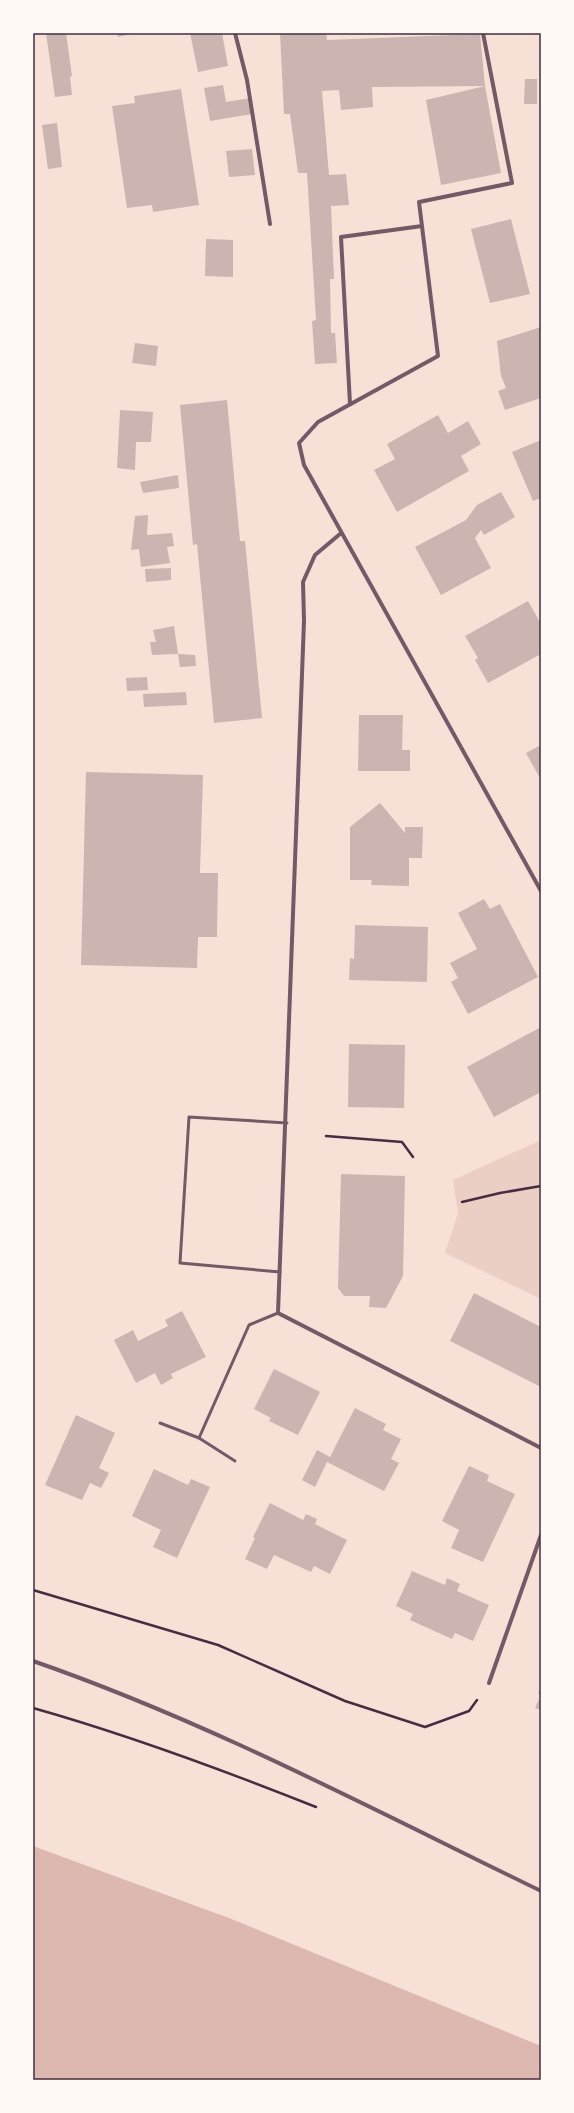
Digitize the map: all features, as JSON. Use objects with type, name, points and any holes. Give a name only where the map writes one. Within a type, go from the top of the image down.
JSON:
[{"type":"street","points":[[235,33],[247,80],[270,224]]},
{"type":"street","points":[[483,33],[512,183],[419,202],[438,356],[318,422],[299,443],[304,465],[340,534],[541,891]]},
{"type":"street","points":[[350,404],[341,237],[422,226]]},
{"type":"street","points":[[340,534],[315,555],[303,582],[304,629],[287,1123],[278,1313],[541,1448]]},
{"type":"street","points":[[489,1683],[541,1535]]},
{"type":"street","points":[[33,1661],[100,1684],[258,1752],[541,1891]]},
{"type":"lane","points":[[280,1272],[180,1263],[189,1117],[287,1123]]},
{"type":"lane","points":[[199,1438],[249,1325],[278,1313]]},
{"type":"lane","points":[[160,1423],[199,1438],[235,1461]]},
{"type":"path","points":[[326,1136],[402,1142],[413,1157]]},
{"type":"path","points":[[462,1202],[500,1193],[541,1186]]},
{"type":"path","points":[[33,1590],[218,1645],[345,1700],[425,1727],[469,1711],[489,1683]]},
{"type":"path","points":[[33,1708],[97,1727],[252,1782],[316,1807]]},
{"type":"shaded area","points":[[541,1140],[541,1299],[445,1253],[458,1213],[453,1180]]},
{"type":"shaded area","points":[[33,1846],[229,1918],[541,2046],[541,2080],[33,2080]]},
{"type":"building","points":[[46,33],[66,33],[72,76],[70,77],[72,95],[55,97]]},
{"type":"building","points":[[117,33],[131,33],[131,34],[118,37]]},
{"type":"building","points":[[190,33],[222,33],[228,66],[198,72]]},
{"type":"building","points":[[280,33],[326,33],[327,40],[480,34],[485,86],[372,87],[373,107],[341,110],[339,90],[322,91],[329,175],[346,174],[349,205],[331,206],[334,279],[330,279],[331,333],[335,333],[337,363],[315,364],[312,321],[316,320],[307,173],[298,173],[290,114],[284,114]]},
{"type":"building","points":[[525,79],[537,79],[537,104],[524,104]]},
{"type":"building","points":[[223,85],[226,102],[250,98],[252,114],[210,121],[204,88]]},
{"type":"building","points":[[485,86],[501,173],[441,185],[426,100]]},
{"type":"building","points":[[181,89],[199,205],[153,212],[152,205],[127,208],[112,106],[135,103],[134,96]]},
{"type":"building","points":[[57,123],[62,167],[48,169],[42,125]]},
{"type":"building","points":[[252,149],[255,175],[229,177],[226,151]]},
{"type":"building","points":[[511,219],[530,294],[490,303],[471,229]]},
{"type":"building","points":[[206,239],[233,240],[233,277],[205,276]]},
{"type":"building","points":[[541,327],[541,398],[505,410],[498,391],[506,388],[501,376],[497,341]]},
{"type":"building","points":[[135,343],[158,346],[156,366],[132,363]]},
{"type":"building","points":[[227,400],[240,541],[245,541],[262,718],[214,723],[197,544],[193,545],[180,405]]},
{"type":"building","points":[[120,410],[153,412],[151,442],[136,442],[135,470],[117,468]]},
{"type":"building","points":[[438,415],[448,433],[468,421],[481,444],[461,456],[469,471],[397,512],[374,470],[395,459],[387,444]]},
{"type":"building","points":[[541,440],[541,498],[533,501],[512,452]]},
{"type":"building","points":[[178,475],[179,488],[143,493],[140,482]]},
{"type":"building","points":[[501,492],[515,517],[484,535],[481,530],[475,538],[491,568],[441,595],[415,547],[466,520],[477,505]]},
{"type":"building","points":[[148,515],[147,535],[172,533],[174,546],[167,547],[170,563],[141,567],[139,549],[131,550],[135,516]]},
{"type":"building","points":[[171,568],[171,580],[146,582],[145,569]]},
{"type":"building","points":[[528,601],[541,624],[541,654],[488,683],[475,660],[478,658],[465,636]]},
{"type":"building","points":[[174,626],[178,654],[152,655],[150,642],[156,642],[153,630]]},
{"type":"building","points":[[178,654],[195,655],[196,666],[180,667]]},
{"type":"building","points":[[147,677],[148,690],[127,691],[126,678]]},
{"type":"building","points":[[186,692],[187,705],[144,707],[143,694]]},
{"type":"building","points":[[359,715],[403,715],[402,750],[410,750],[410,771],[358,771]]},
{"type":"building","points":[[541,745],[541,780],[526,753]]},
{"type":"building","points":[[86,772],[203,775],[200,873],[218,873],[217,937],[198,937],[197,968],[81,965]]},
{"type":"building","points":[[380,803],[405,833],[405,827],[423,827],[422,858],[409,858],[409,886],[371,885],[372,880],[350,880],[350,827]]},
{"type":"building","points":[[484,899],[490,909],[500,904],[538,977],[468,1014],[451,982],[458,978],[450,963],[477,949],[458,913]]},
{"type":"building","points":[[355,925],[428,927],[427,982],[349,980],[350,958],[354,959]]},
{"type":"building","points":[[541,1027],[541,1092],[494,1117],[467,1067]]},
{"type":"building","points":[[349,1044],[405,1045],[404,1108],[348,1107]]},
{"type":"building","points":[[341,1174],[405,1176],[403,1276],[386,1308],[369,1307],[370,1296],[344,1296],[338,1288]]},
{"type":"building","points":[[474,1293],[541,1327],[541,1387],[450,1341]]},
{"type":"building","points":[[182,1311],[206,1357],[171,1374],[173,1378],[161,1385],[155,1373],[136,1383],[114,1340],[133,1330],[138,1341],[168,1326],[165,1320]]},
{"type":"building","points":[[274,1369],[320,1392],[298,1435],[269,1421],[271,1418],[254,1409]]},
{"type":"building","points":[[355,1408],[386,1424],[383,1430],[401,1439],[391,1459],[399,1463],[384,1491],[327,1462],[315,1487],[302,1480],[317,1450],[330,1457]]},
{"type":"building","points":[[76,1415],[115,1433],[99,1468],[109,1473],[101,1488],[90,1483],[82,1500],[45,1485]]},
{"type":"building","points":[[469,1466],[489,1475],[487,1481],[515,1494],[483,1562],[451,1548],[459,1530],[442,1521]]},
{"type":"building","points":[[154,1469],[188,1485],[191,1479],[210,1487],[177,1558],[153,1547],[161,1530],[132,1516]]},
{"type":"building","points":[[270,1503],[303,1520],[306,1514],[317,1519],[315,1524],[347,1540],[330,1574],[314,1566],[311,1572],[274,1555],[267,1569],[245,1559],[255,1538],[253,1537]]},
{"type":"building","points":[[412,1571],[445,1585],[447,1578],[460,1584],[457,1591],[489,1605],[473,1641],[455,1633],[452,1639],[410,1620],[413,1614],[396,1606]]},
{"type":"building","points":[[541,1686],[541,1695],[538,1694]]},
{"type":"building","points":[[541,1695],[541,1710],[535,1708]]}]
